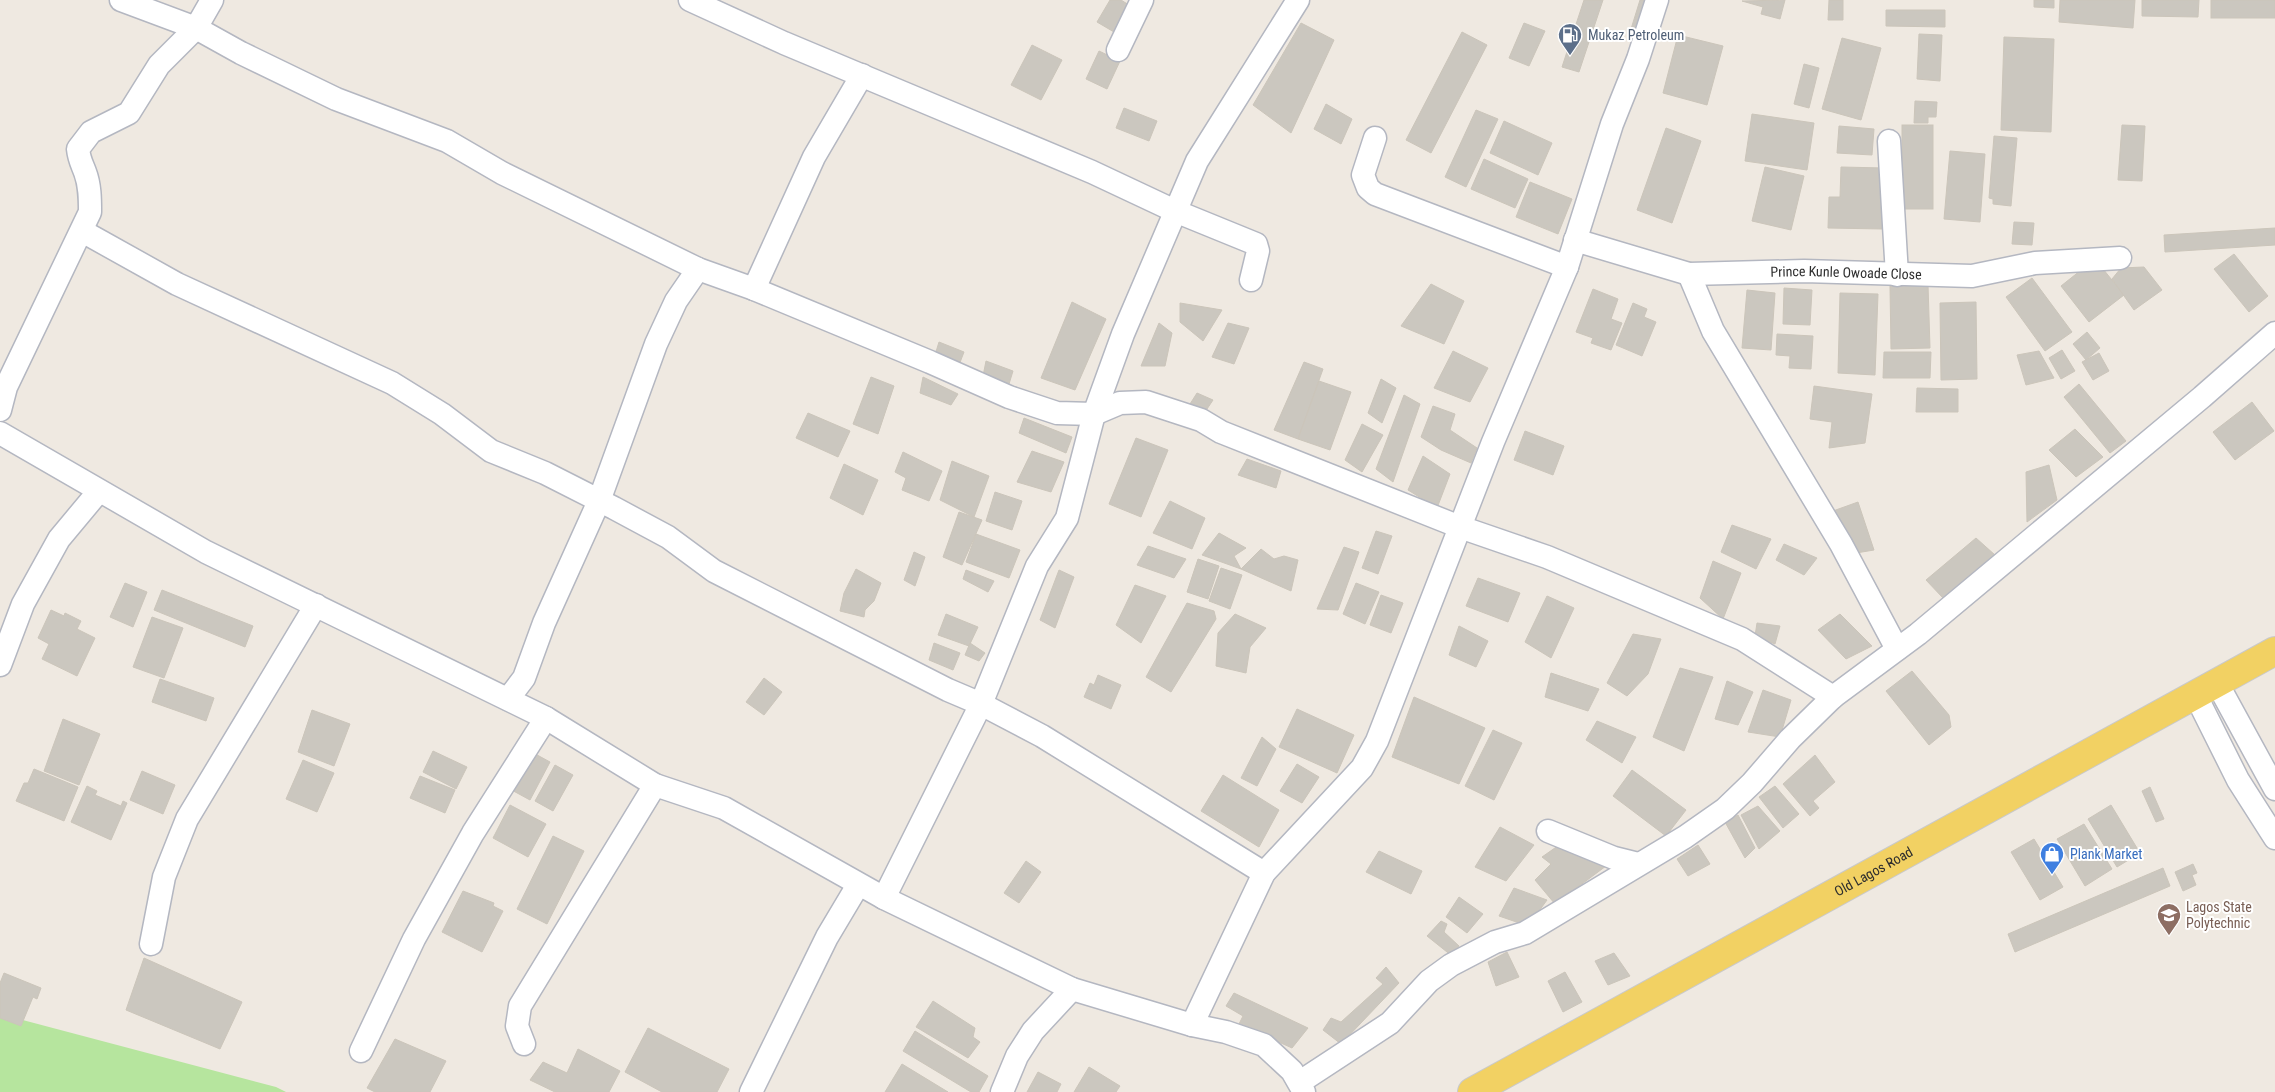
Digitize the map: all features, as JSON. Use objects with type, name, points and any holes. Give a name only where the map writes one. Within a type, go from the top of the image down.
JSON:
[{"type":"main road","name":"Old Lagos Road","points":[[1472,1092],[2275,651]]},
{"type":"street","points":[[121,0],[196,28],[241,53],[336,99],[448,142],[502,173],[698,269],[754,289],[1009,397],[1056,412],[1094,414],[1120,403],[1146,402],[1167,407],[1201,420],[1222,432],[1460,527],[1547,557],[1742,639],[1832,697]]},
{"type":"street","points":[[0,410],[6,387],[41,310],[90,212],[90,190],[85,171],[78,159],[78,149],[91,132],[103,125],[119,120],[129,113],[159,65],[196,28],[212,0]]},
{"type":"street","points":[[690,0],[784,43],[1092,172],[1175,211],[1256,244],[1258,251],[1251,280]]},
{"type":"street","points":[[1118,50],[1142,0]]},
{"type":"street","points":[[884,898],[981,704],[1038,566],[1067,518],[1094,414],[1123,334],[1197,161],[1298,0]]},
{"type":"street","points":[[1192,1025],[1264,873],[1362,768],[1377,741],[1493,442],[1566,267],[1612,124],[1638,59],[1657,0]]},
{"type":"street","points":[[754,289],[814,157],[862,75]]},
{"type":"street","points":[[1376,138],[1363,175],[1368,188],[1375,194],[1566,267]]},
{"type":"street","points":[[1889,141],[1897,275]]},
{"type":"street","points":[[82,231],[177,284],[392,383],[442,414],[492,451],[545,473],[668,536],[714,571],[1042,736],[1264,873]]},
{"type":"street","name":"Prince Kunle Owoade Close","points":[[1575,240],[1688,274],[1804,271],[1972,276],[2035,263],[2120,258]]},
{"type":"street","points":[[508,699],[524,678],[544,622],[599,501],[656,344],[676,301],[698,269]]},
{"type":"street","points":[[1688,274],[1713,331],[1841,544],[1897,650]]},
{"type":"street","points":[[0,433],[206,552],[546,718],[655,786],[724,808],[858,885],[1072,989],[1192,1025],[1226,1032],[1264,1045],[1302,1087],[1390,1023],[1429,981],[1451,965],[1495,942],[1525,932],[1685,838],[1725,810],[1832,697],[1897,650],[2029,542],[2275,333]]},
{"type":"street","points":[[0,665],[23,604],[54,547],[99,491]]},
{"type":"street","points":[[151,944],[164,877],[187,819],[316,605]]},
{"type":"street","points":[[2206,688],[2275,789]]},
{"type":"street","points":[[2206,688],[2238,780],[2275,838]]},
{"type":"street","points":[[361,1052],[414,939],[473,833],[546,718]]},
{"type":"street","points":[[524,1044],[518,1026],[520,1006],[655,786]]},
{"type":"street","points":[[1548,831],[1614,858],[1638,864]]},
{"type":"street","points":[[751,1092],[827,937],[858,885]]},
{"type":"street","points":[[1002,1092],[1017,1056],[1033,1031],[1072,989]]},
{"type":"green space","points":[[0,1014],[276,1087],[286,1092],[0,1092]]},
{"type":"building","points":[[1110,0],[1121,0],[1129,5],[1114,32],[1097,22]]},
{"type":"building","points":[[1584,0],[1603,0],[1579,72],[1562,67]]},
{"type":"building","points":[[1640,0],[1646,0],[1641,32],[1631,29]]},
{"type":"building","points":[[1785,0],[1780,19],[1761,14],[1763,7],[1742,1]]},
{"type":"building","points":[[1829,0],[1843,0],[1843,20],[1828,20]]},
{"type":"building","points":[[2034,0],[2054,0],[2054,8],[2034,7]]},
{"type":"building","points":[[2060,0],[2135,0],[2133,28],[2059,22]]},
{"type":"building","points":[[2142,0],[2199,0],[2198,17],[2142,16]]},
{"type":"building","points":[[2211,0],[2275,0],[2275,18],[2211,18]]},
{"type":"building","points":[[1886,10],[1945,10],[1945,27],[1886,26]]},
{"type":"building","points":[[1301,23],[1334,40],[1291,133],[1253,105]]},
{"type":"building","points":[[1524,23],[1545,31],[1529,66],[1509,58]]},
{"type":"building","points":[[1462,32],[1487,45],[1431,153],[1406,140]]},
{"type":"building","points":[[1919,34],[1942,35],[1940,81],[1917,79]]},
{"type":"building","points":[[1678,35],[1723,46],[1707,105],[1663,93]]},
{"type":"building","points":[[2004,37],[2054,39],[2051,132],[2001,130]]},
{"type":"building","points":[[1842,38],[1881,48],[1861,120],[1822,109]]},
{"type":"building","points":[[1032,45],[1062,60],[1041,100],[1011,85]]},
{"type":"building","points":[[1099,51],[1120,61],[1107,89],[1086,79]]},
{"type":"building","points":[[1804,64],[1819,68],[1809,108],[1794,104]]},
{"type":"building","points":[[1915,101],[1937,102],[1936,117],[1928,117],[1928,123],[1914,123]]},
{"type":"building","points":[[1326,104],[1352,119],[1341,144],[1314,129]]},
{"type":"building","points":[[1124,108],[1157,121],[1149,141],[1116,128]]},
{"type":"building","points":[[1476,110],[1498,119],[1466,187],[1445,177]]},
{"type":"building","points":[[1752,114],[1814,123],[1807,170],[1745,161]]},
{"type":"building","points":[[1504,121],[1552,143],[1538,175],[1490,153]]},
{"type":"building","points":[[1902,125],[1933,125],[1933,209],[1902,209]]},
{"type":"building","points":[[2122,125],[2145,126],[2142,181],[2118,180]]},
{"type":"building","points":[[1839,126],[1874,129],[1872,155],[1837,153]]},
{"type":"building","points":[[1666,128],[1701,141],[1672,223],[1637,210]]},
{"type":"building","points":[[1994,136],[2017,138],[2011,206],[1993,204],[1993,199],[1989,198]]},
{"type":"building","points":[[1950,151],[1985,154],[1980,222],[1944,219]]},
{"type":"building","points":[[1484,159],[1528,179],[1515,208],[1471,189]]},
{"type":"building","points":[[1765,167],[1804,176],[1791,230],[1752,221]]},
{"type":"building","points":[[1841,167],[1884,168],[1883,229],[1828,228],[1829,197],[1840,197]]},
{"type":"building","points":[[1530,182],[1572,199],[1558,234],[1516,217]]},
{"type":"building","points":[[2014,222],[2034,223],[2032,245],[2012,244]]},
{"type":"building","points":[[2275,228],[2275,245],[2165,252],[2164,235]]},
{"type":"building","points":[[2234,254],[2268,296],[2249,312],[2214,269]]},
{"type":"building","points":[[2095,259],[2124,295],[2089,322],[2061,286]]},
{"type":"building","points":[[2144,267],[2162,290],[2134,310],[2112,279],[2121,268]]},
{"type":"building","points":[[2032,278],[2072,332],[2045,351],[2006,297]]},
{"type":"building","points":[[1431,284],[1464,301],[1444,344],[1401,326]]},
{"type":"building","points":[[1928,285],[1930,348],[1891,349],[1890,286]]},
{"type":"building","points":[[1784,288],[1812,290],[1810,325],[1783,324]]},
{"type":"building","points":[[1593,289],[1618,299],[1611,319],[1622,323],[1611,350],[1591,343],[1593,338],[1576,332]]},
{"type":"building","points":[[1747,290],[1775,293],[1771,350],[1742,348]]},
{"type":"building","points":[[1840,293],[1878,294],[1875,375],[1838,373]]},
{"type":"building","points":[[1072,302],[1106,319],[1075,390],[1041,378]]},
{"type":"building","points":[[1976,302],[1977,379],[1941,380],[1940,303]]},
{"type":"building","points":[[1180,303],[1222,310],[1203,341],[1180,322]]},
{"type":"building","points":[[1633,303],[1647,309],[1644,317],[1656,322],[1642,356],[1616,345]]},
{"type":"building","points":[[1159,323],[1172,333],[1165,366],[1141,366]]},
{"type":"building","points":[[1228,323],[1249,328],[1234,364],[1212,357]]},
{"type":"building","points":[[2087,332],[2100,348],[2086,360],[2073,344]]},
{"type":"building","points":[[1777,334],[1813,336],[1811,369],[1789,368],[1790,356],[1776,355]]},
{"type":"building","points":[[939,342],[964,352],[959,365],[935,355]]},
{"type":"building","points":[[2062,350],[2075,371],[2061,379],[2049,358]]},
{"type":"building","points":[[1453,351],[1488,368],[1470,402],[1434,388]]},
{"type":"building","points":[[2039,351],[2054,378],[2026,385],[2017,355]]},
{"type":"building","points":[[1884,352],[1931,352],[1930,378],[1883,378]]},
{"type":"building","points":[[2099,353],[2109,371],[2093,380],[2082,362]]},
{"type":"building","points":[[986,361],[1013,371],[1009,384],[983,376]]},
{"type":"building","points":[[1304,362],[1323,369],[1298,439],[1274,430]]},
{"type":"building","points":[[871,377],[894,386],[878,434],[853,424]]},
{"type":"building","points":[[923,377],[958,394],[951,405],[920,393]]},
{"type":"building","points":[[1381,379],[1396,388],[1382,423],[1368,413]]},
{"type":"building","points":[[1319,381],[1351,392],[1330,450],[1298,439]]},
{"type":"building","points":[[2079,384],[2126,441],[2110,453],[2064,397]]},
{"type":"building","points":[[1814,386],[1872,394],[1865,443],[1829,448],[1832,422],[1810,419]]},
{"type":"building","points":[[1917,388],[1958,389],[1958,412],[1916,412]]},
{"type":"building","points":[[1197,393],[1213,400],[1205,412],[1190,404]]},
{"type":"building","points":[[1404,395],[1420,404],[1393,482],[1376,469]]},
{"type":"building","points":[[2252,402],[2274,431],[2235,460],[2213,432]]},
{"type":"building","points":[[1433,406],[1455,414],[1450,430],[1477,448],[1471,463],[1441,450],[1421,437]]},
{"type":"building","points":[[808,413],[850,431],[838,457],[796,438]]},
{"type":"building","points":[[1024,418],[1072,437],[1066,453],[1019,433]]},
{"type":"building","points":[[1362,424],[1383,435],[1362,472],[1345,460]]},
{"type":"building","points":[[2075,429],[2103,457],[2076,477],[2049,450]]},
{"type":"building","points":[[1525,431],[1564,446],[1553,475],[1514,460]]},
{"type":"building","points":[[1136,438],[1168,450],[1141,517],[1109,504]]},
{"type":"building","points":[[1032,451],[1064,462],[1051,492],[1017,482]]},
{"type":"building","points":[[903,452],[942,471],[929,501],[902,490],[906,478],[895,472]]},
{"type":"building","points":[[1423,456],[1450,474],[1437,508],[1408,490]]},
{"type":"building","points":[[1247,459],[1281,471],[1276,488],[1238,475]]},
{"type":"building","points":[[952,461],[989,476],[974,517],[940,500]]},
{"type":"building","points":[[844,464],[878,480],[863,515],[830,498]]},
{"type":"building","points":[[2049,465],[2057,500],[2027,522],[2026,472]]},
{"type":"building","points":[[995,492],[1022,501],[1012,530],[986,521]]},
{"type":"building","points":[[1170,501],[1205,518],[1192,549],[1153,533]]},
{"type":"building","points":[[1858,502],[1874,550],[1850,554],[1833,511]]},
{"type":"building","points":[[959,512],[982,520],[962,565],[943,557]]},
{"type":"building","points":[[1732,525],[1771,539],[1756,569],[1721,552]]},
{"type":"building","points":[[1376,531],[1392,536],[1378,574],[1362,568]]},
{"type":"building","points":[[1219,533],[1246,548],[1234,556],[1241,569],[1202,555]]},
{"type":"building","points":[[976,534],[1020,550],[1009,578],[966,562]]},
{"type":"building","points":[[1976,538],[1995,555],[1943,598],[1926,580]]},
{"type":"building","points":[[1784,544],[1817,558],[1804,575],[1776,560]]},
{"type":"building","points":[[1148,546],[1186,559],[1174,578],[1137,565]]},
{"type":"building","points":[[1344,547],[1359,552],[1338,610],[1317,609]]},
{"type":"building","points":[[1261,549],[1274,559],[1284,556],[1298,560],[1291,591],[1241,569]]},
{"type":"building","points":[[914,552],[925,557],[915,586],[904,580]]},
{"type":"building","points":[[1198,559],[1219,566],[1208,599],[1187,592]]},
{"type":"building","points":[[1713,561],[1741,573],[1723,619],[1700,598]]},
{"type":"building","points":[[1221,568],[1242,575],[1230,609],[1209,601]]},
{"type":"building","points":[[856,569],[881,583],[874,601],[865,610],[864,617],[840,611],[844,593]]},
{"type":"building","points":[[966,570],[994,581],[988,592],[963,579]]},
{"type":"building","points":[[1059,570],[1074,577],[1055,628],[1040,620]]},
{"type":"building","points":[[1478,578],[1520,593],[1508,622],[1466,606]]},
{"type":"building","points":[[125,583],[147,592],[133,627],[110,617]]},
{"type":"building","points":[[1356,583],[1379,592],[1365,624],[1343,614]]},
{"type":"building","points":[[1135,585],[1166,596],[1141,643],[1116,625]]},
{"type":"building","points":[[162,590],[253,626],[245,647],[154,610]]},
{"type":"building","points":[[1381,595],[1403,603],[1391,633],[1370,625]]},
{"type":"building","points":[[1547,596],[1574,608],[1551,658],[1525,642]]},
{"type":"building","points":[[1187,603],[1214,611],[1216,619],[1171,692],[1146,677]]},
{"type":"building","points":[[51,610],[64,616],[65,613],[81,621],[77,629],[95,638],[77,676],[42,659],[49,644],[38,638]]},
{"type":"building","points":[[946,614],[978,627],[969,646],[938,635]]},
{"type":"building","points":[[1235,614],[1266,628],[1250,647],[1246,673],[1216,666],[1218,633]]},
{"type":"building","points":[[1840,614],[1872,646],[1846,659],[1818,630]]},
{"type":"building","points":[[152,617],[183,628],[164,678],[133,667]]},
{"type":"building","points":[[1757,623],[1780,626],[1775,644],[1755,636]]},
{"type":"building","points":[[1459,626],[1488,641],[1476,667],[1449,655]]},
{"type":"building","points":[[1633,634],[1661,639],[1648,674],[1627,696],[1607,683]]},
{"type":"building","points":[[934,643],[960,653],[953,670],[929,660]]},
{"type":"building","points":[[970,643],[985,653],[979,661],[965,655]]},
{"type":"building","points":[[1680,668],[1713,677],[1684,751],[1653,737]]},
{"type":"building","points":[[1912,671],[1949,715],[1951,727],[1929,745],[1886,691]]},
{"type":"building","points":[[1551,673],[1599,689],[1588,711],[1545,697]]},
{"type":"building","points":[[1098,675],[1121,685],[1111,709],[1084,697],[1090,683],[1094,685]]},
{"type":"building","points":[[764,678],[782,692],[764,715],[746,702]]},
{"type":"building","points":[[160,679],[214,698],[206,721],[152,702]]},
{"type":"building","points":[[1727,681],[1753,692],[1738,725],[1715,719]]},
{"type":"building","points":[[1763,690],[1791,700],[1780,737],[1748,732]]},
{"type":"building","points":[[1414,697],[1485,728],[1459,784],[1392,757]]},
{"type":"building","points":[[1297,709],[1354,735],[1337,773],[1279,747]]},
{"type":"building","points":[[312,710],[350,724],[334,766],[298,752]]},
{"type":"building","points":[[63,719],[100,734],[79,785],[44,771]]},
{"type":"building","points":[[1597,721],[1636,737],[1622,763],[1586,740]]},
{"type":"building","points":[[1493,730],[1522,743],[1494,800],[1465,786]]},
{"type":"building","points":[[1262,737],[1276,749],[1257,786],[1241,778]]},
{"type":"building","points":[[528,750],[550,762],[530,800],[508,788]]},
{"type":"building","points":[[433,751],[467,767],[456,789],[423,772]]},
{"type":"building","points":[[1815,755],[1835,782],[1813,801],[1819,808],[1810,816],[1783,784]]},
{"type":"building","points":[[303,760],[334,773],[317,812],[286,799]]},
{"type":"building","points":[[1297,764],[1319,777],[1302,803],[1280,791]]},
{"type":"building","points":[[555,765],[573,775],[553,811],[535,801]]},
{"type":"building","points":[[34,769],[78,787],[64,821],[16,801],[24,783],[28,783]]},
{"type":"building","points":[[1632,770],[1686,810],[1666,836],[1613,796]]},
{"type":"building","points":[[142,771],[175,785],[163,814],[130,800]]},
{"type":"building","points":[[1223,775],[1279,810],[1259,847],[1201,811]]},
{"type":"building","points":[[420,776],[455,790],[445,813],[410,798]]},
{"type":"building","points":[[87,786],[97,791],[95,795],[121,806],[123,801],[127,803],[111,840],[71,822]]},
{"type":"building","points":[[1775,786],[1799,814],[1783,828],[1759,797]]},
{"type":"building","points":[[2150,787],[2164,819],[2156,822],[2142,791]]},
{"type":"building","points":[[510,805],[546,824],[528,857],[493,838]]},
{"type":"building","points":[[2111,805],[2140,853],[2117,867],[2088,819]]},
{"type":"building","points":[[1758,806],[1780,831],[1759,849],[1741,815]]},
{"type":"building","points":[[1738,815],[1755,848],[1745,858],[1725,822]]},
{"type":"building","points":[[2084,824],[2112,869],[2085,886],[2057,839]]},
{"type":"building","points":[[1500,827],[1534,845],[1506,881],[1475,867]]},
{"type":"building","points":[[553,836],[584,851],[547,924],[517,909]]},
{"type":"building","points":[[2034,839],[2063,887],[2040,900],[2011,852]]},
{"type":"building","points":[[1562,843],[1606,866],[1555,904],[1535,880],[1551,864],[1542,857]]},
{"type":"building","points":[[1698,845],[1710,864],[1688,876],[1677,859]]},
{"type":"building","points":[[1379,851],[1422,871],[1411,894],[1366,872]]},
{"type":"building","points":[[1026,861],[1041,872],[1019,903],[1004,893]]},
{"type":"building","points":[[2193,864],[2197,873],[2192,875],[2196,885],[2183,891],[2175,872]]},
{"type":"building","points":[[2163,868],[2170,886],[2015,952],[2008,934]]},
{"type":"building","points":[[1514,888],[1547,900],[1528,926],[1499,916]]},
{"type":"building","points":[[463,891],[494,903],[493,906],[503,911],[482,952],[442,932]]},
{"type":"building","points":[[1459,897],[1483,914],[1467,933],[1446,917]]},
{"type":"building","points":[[1441,921],[1447,924],[1444,932],[1459,946],[1452,956],[1427,936]]},
{"type":"building","points":[[1507,952],[1519,977],[1496,986],[1488,962]]},
{"type":"building","points":[[1614,953],[1630,976],[1608,985],[1595,961]]},
{"type":"building","points":[[144,958],[242,1002],[220,1049],[126,1010]]},
{"type":"building","points":[[1386,967],[1399,983],[1341,1044],[1323,1030],[1331,1018],[1341,1022],[1383,984],[1376,978]]},
{"type":"building","points":[[1565,972],[1582,1002],[1563,1012],[1548,981]]},
{"type":"building","points":[[4,973],[41,988],[37,999],[33,997],[21,1026],[0,1018],[0,983]]},
{"type":"building","points":[[1234,993],[1308,1028],[1292,1048],[1239,1024],[1243,1016],[1226,1006]]},
{"type":"building","points":[[933,1001],[975,1028],[973,1037],[980,1042],[968,1058],[916,1027]]},
{"type":"building","points":[[648,1028],[729,1069],[717,1092],[662,1092],[625,1072]]},
{"type":"building","points":[[915,1031],[988,1076],[979,1092],[971,1092],[903,1051]]},
{"type":"building","points":[[395,1039],[446,1061],[430,1092],[375,1092],[367,1088]]},
{"type":"building","points":[[578,1049],[620,1071],[609,1092],[555,1092],[530,1080],[543,1062],[567,1073]]},
{"type":"building","points":[[902,1064],[948,1092],[885,1092]]},
{"type":"building","points":[[1089,1067],[1120,1086],[1116,1092],[1074,1092]]},
{"type":"building","points":[[1038,1072],[1061,1084],[1057,1092],[1027,1092]]},
{"type":"place","name":"Mukaz Petroleum","points":[[1570,56]]},
{"type":"place","name":"Plank Market","points":[[2052,875]]},
{"type":"place","name":"Lagos State Polytechnic","points":[[2169,936]]}]
